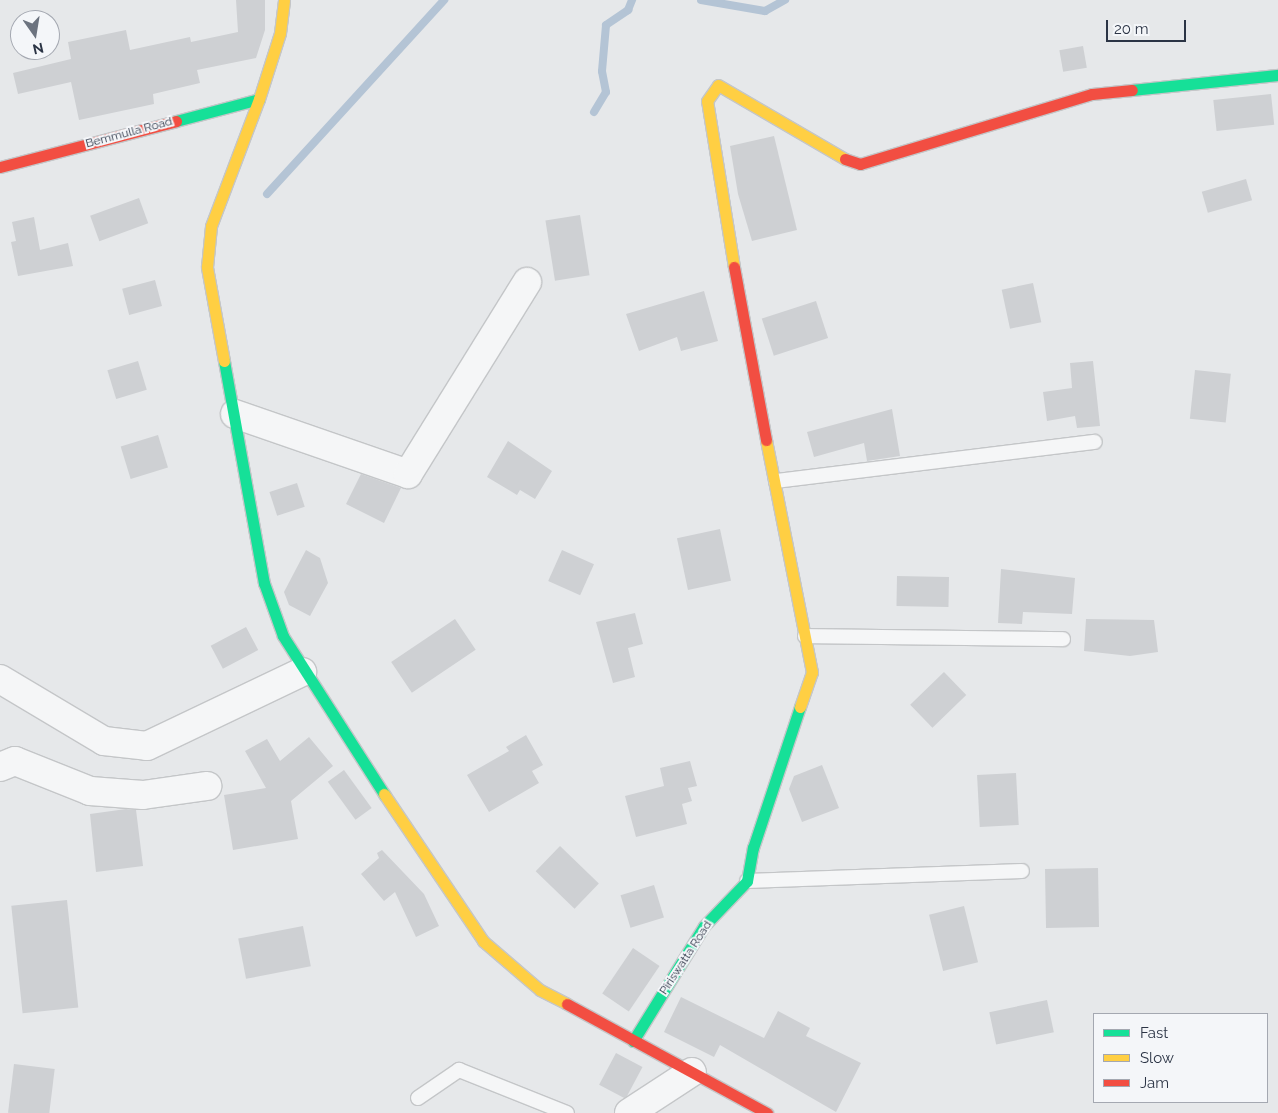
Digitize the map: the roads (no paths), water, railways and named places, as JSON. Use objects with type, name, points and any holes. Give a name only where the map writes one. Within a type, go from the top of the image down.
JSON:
[{"type":"street","points":[[284,0],[280,33],[259,98],[217,203],[207,267],[264,583],[283,636],[302,672],[448,893],[483,940],[540,990],[767,1113]]},
{"type":"street","points":[[747,881],[752,848],[812,672],[776,481],[750,362],[707,101],[718,85],[841,158],[860,164],[1092,94],[1278,75]]},
{"type":"street","name":"Bemmulla Road","points":[[0,167],[259,98]]},
{"type":"street","points":[[235,414],[408,474],[527,282]]},
{"type":"street","points":[[0,679],[104,742],[146,746],[302,672]]},
{"type":"street","points":[[0,767],[14,761],[90,791],[143,795],[206,786]]},
{"type":"street","name":"Piriswatta Road","points":[[633,1041],[704,926],[747,881]]},
{"type":"street","points":[[628,1113],[692,1072]]},
{"type":"lane","points":[[776,481],[1095,442]]},
{"type":"lane","points":[[806,636],[1063,639]]},
{"type":"lane","points":[[747,881],[1022,871]]},
{"type":"lane","points":[[418,1098],[459,1070],[567,1113]]},
{"type":"waterway","points":[[267,194],[444,0]]},
{"type":"waterway","points":[[594,112],[606,92],[602,71],[606,25],[628,10],[632,0]]},
{"type":"waterway","points":[[701,0],[765,11],[785,0]]}]
